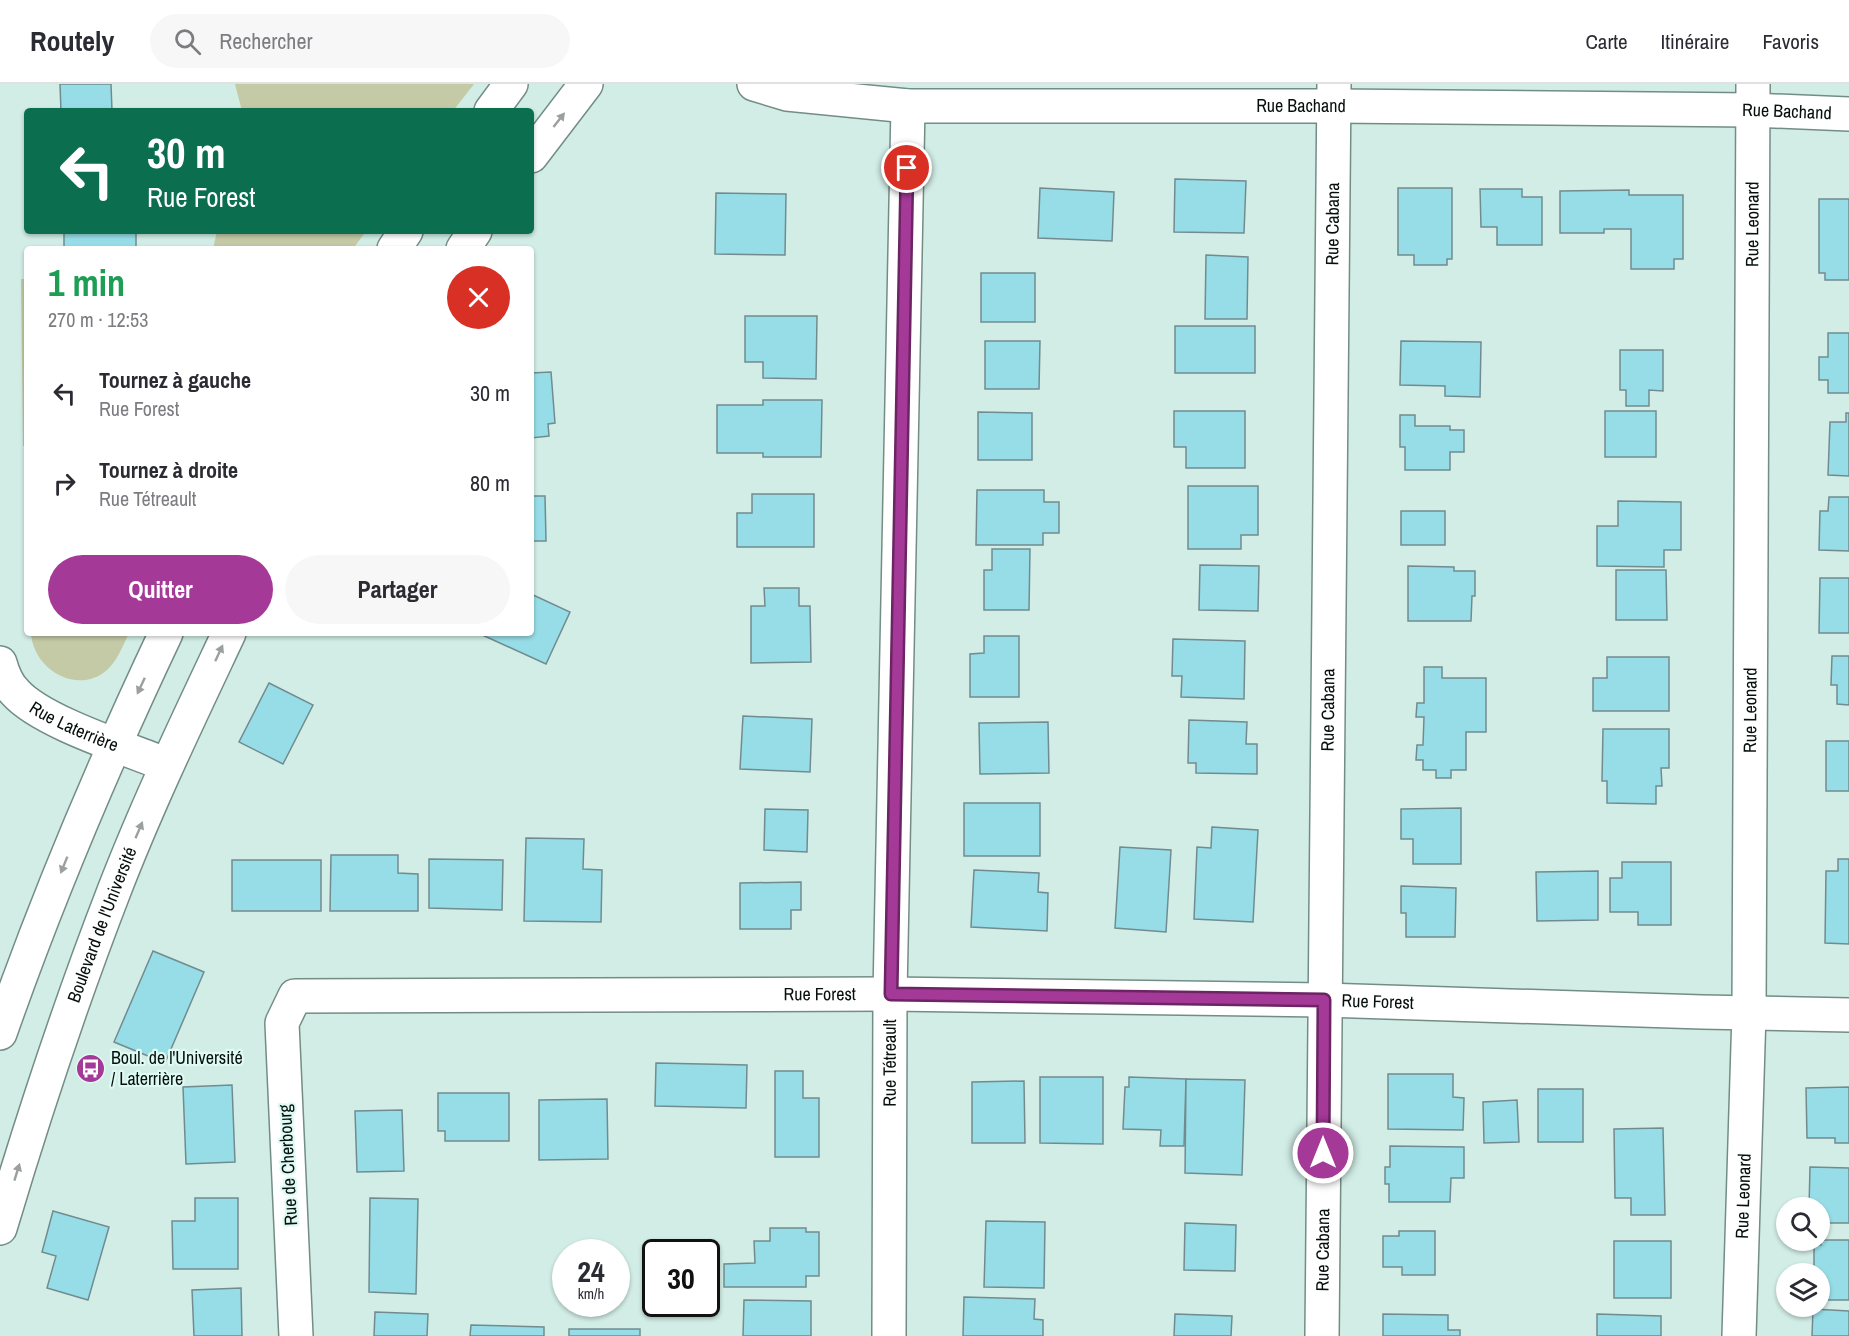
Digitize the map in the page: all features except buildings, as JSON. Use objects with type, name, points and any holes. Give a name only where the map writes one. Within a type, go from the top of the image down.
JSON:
[{"type":"street","points":[[493,108],[511,84]]},
{"type":"street","points":[[534,152],[586,84]]},
{"type":"street","name":"Rue Bachand","points":[[754,84],[787,94],[908,106],[1334,95],[1752,97],[1849,114]]},
{"type":"street","name":"Rue Cabana","points":[[1322,1336],[1334,95]]},
{"type":"street","name":"Rue Leonard","points":[[1739,1336],[1749,1013],[1752,97]]},
{"type":"street","name":"Rue Tétreault","points":[[889,1336],[891,994],[908,106]]},
{"type":"street","points":[[0,1033],[62,868],[114,743],[165,636]]},
{"type":"street","name":"Boulevard de l'Université","points":[[0,1228],[34,1116],[114,890],[167,765],[227,636]]},
{"type":"street","name":"Rue Laterrière","points":[[0,663],[4,678],[16,694],[42,712],[74,728],[167,765]]},
{"type":"street","name":"Rue Forest","points":[[295,996],[891,994],[1324,1000],[1849,1015]]},
{"type":"street","name":"Rue de Cherbourg","points":[[295,996],[282,1023],[296,1336]]},
{"type":"green space","points":[[235,84],[474,84],[455,108],[241,108]]},
{"type":"green space","points":[[216,234],[364,234],[355,246],[214,246]]},
{"type":"green space","points":[[21,279],[24,279],[23,446]]},
{"type":"green space","points":[[32,636],[128,636],[117,657],[107,670],[95,677],[83,680],[58,675],[40,658]]},
{"type":"place","name":"Boul. de l'Université / Laterrière","points":[[90,1068]]},
{"type":"route","points":[[907,168],[891,994],[1324,1000],[1323,1153]]}]
